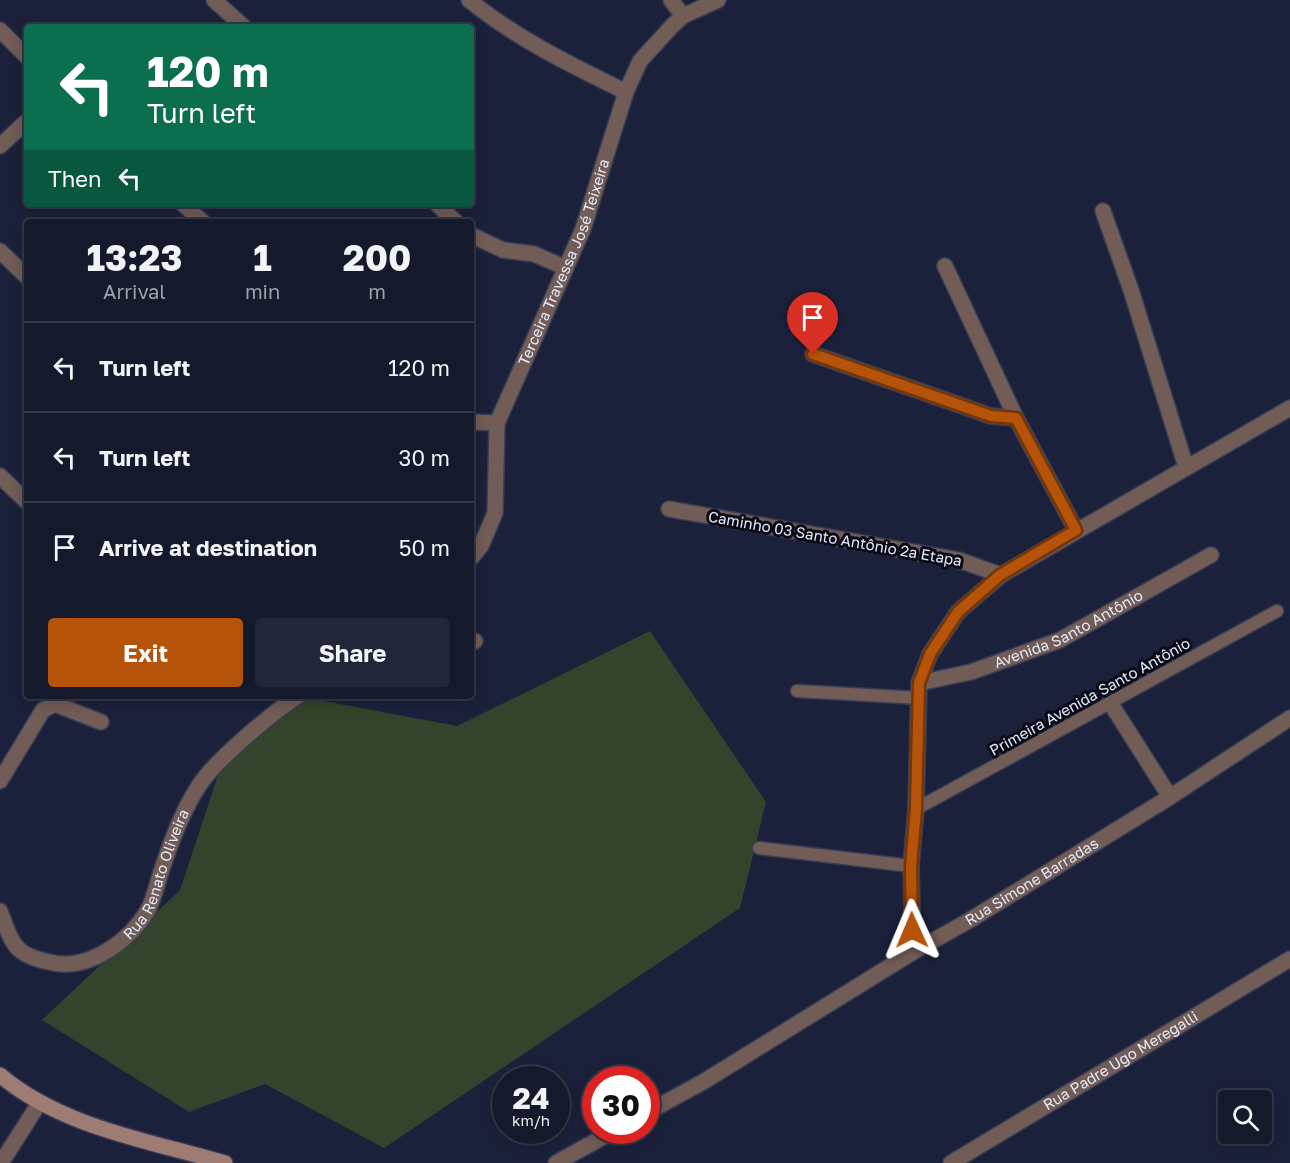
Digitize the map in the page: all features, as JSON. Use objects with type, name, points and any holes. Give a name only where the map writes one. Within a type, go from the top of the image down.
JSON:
[{"type":"main road","points":[[0,1075],[40,1102],[87,1123],[225,1163]]},
{"type":"street","points":[[214,0],[241,24]]},
{"type":"street","points":[[468,0],[496,22],[534,46],[626,92]]},
{"type":"street","points":[[671,0],[683,16]]},
{"type":"street","name":"Terceira Travessa José Teixeira","points":[[474,554],[481,546],[495,513],[497,423],[583,229],[626,92],[640,61],[683,16],[718,0]]},
{"type":"street","points":[[0,30],[24,54]]},
{"type":"street","points":[[0,146],[24,124]]},
{"type":"street","points":[[186,207],[199,219]]},
{"type":"street","points":[[440,207],[453,219]]},
{"type":"street","points":[[1103,211],[1131,290],[1186,467]]},
{"type":"street","points":[[474,236],[503,250],[534,254],[566,268]]},
{"type":"street","points":[[0,251],[24,274]]},
{"type":"street","points":[[945,266],[1016,418],[1076,530]]},
{"type":"street","points":[[813,354],[991,416],[1016,418]]},
{"type":"street","points":[[913,952],[911,866],[916,809],[919,690],[930,654],[958,612],[1000,575],[1290,408]]},
{"type":"street","points":[[474,422],[497,423]]},
{"type":"street","points":[[0,476],[24,499]]},
{"type":"street","name":"Caminho 03 Santo Antônio 2ª Etapa","points":[[669,509],[959,560],[1000,575]]},
{"type":"street","name":"Avenida Santo Antônio","points":[[919,690],[1060,640],[1211,555]]},
{"type":"street","name":"Rua Renato Oliveira","points":[[0,911],[16,949],[34,959],[68,966],[89,960],[113,946],[130,932],[148,910],[174,833],[201,783],[244,739],[294,699]]},
{"type":"street","points":[[0,781],[43,710],[55,704],[100,722]]},
{"type":"street","points":[[1110,704],[1170,797]]},
{"type":"street","name":"Rua Simone Barradas","points":[[660,1105],[703,1082],[913,952],[970,920],[1170,797],[1290,718]]},
{"type":"street","name":"Rua Padre Ugo Meregalli","points":[[951,1163],[1290,958]]},
{"type":"street","points":[[1,1163],[40,1102]]},
{"type":"street","points":[[556,1163],[590,1144]]},
{"type":"lane","name":"Primeira Avenida Santo Antônio","points":[[916,809],[1278,611]]},
{"type":"lane","points":[[797,691],[919,690]]},
{"type":"lane","points":[[759,848],[911,866]]},
{"type":"green space","points":[[650,631],[766,802],[740,908],[506,1066],[492,1066],[492,1075],[384,1148],[265,1084],[189,1112],[42,1020],[180,890],[227,748],[293,699],[313,699],[457,726]]},
{"type":"route","points":[[813,354],[991,416],[1016,418],[1076,530],[1000,575],[958,612],[930,654],[919,683],[916,809],[911,866],[912,930]]}]
